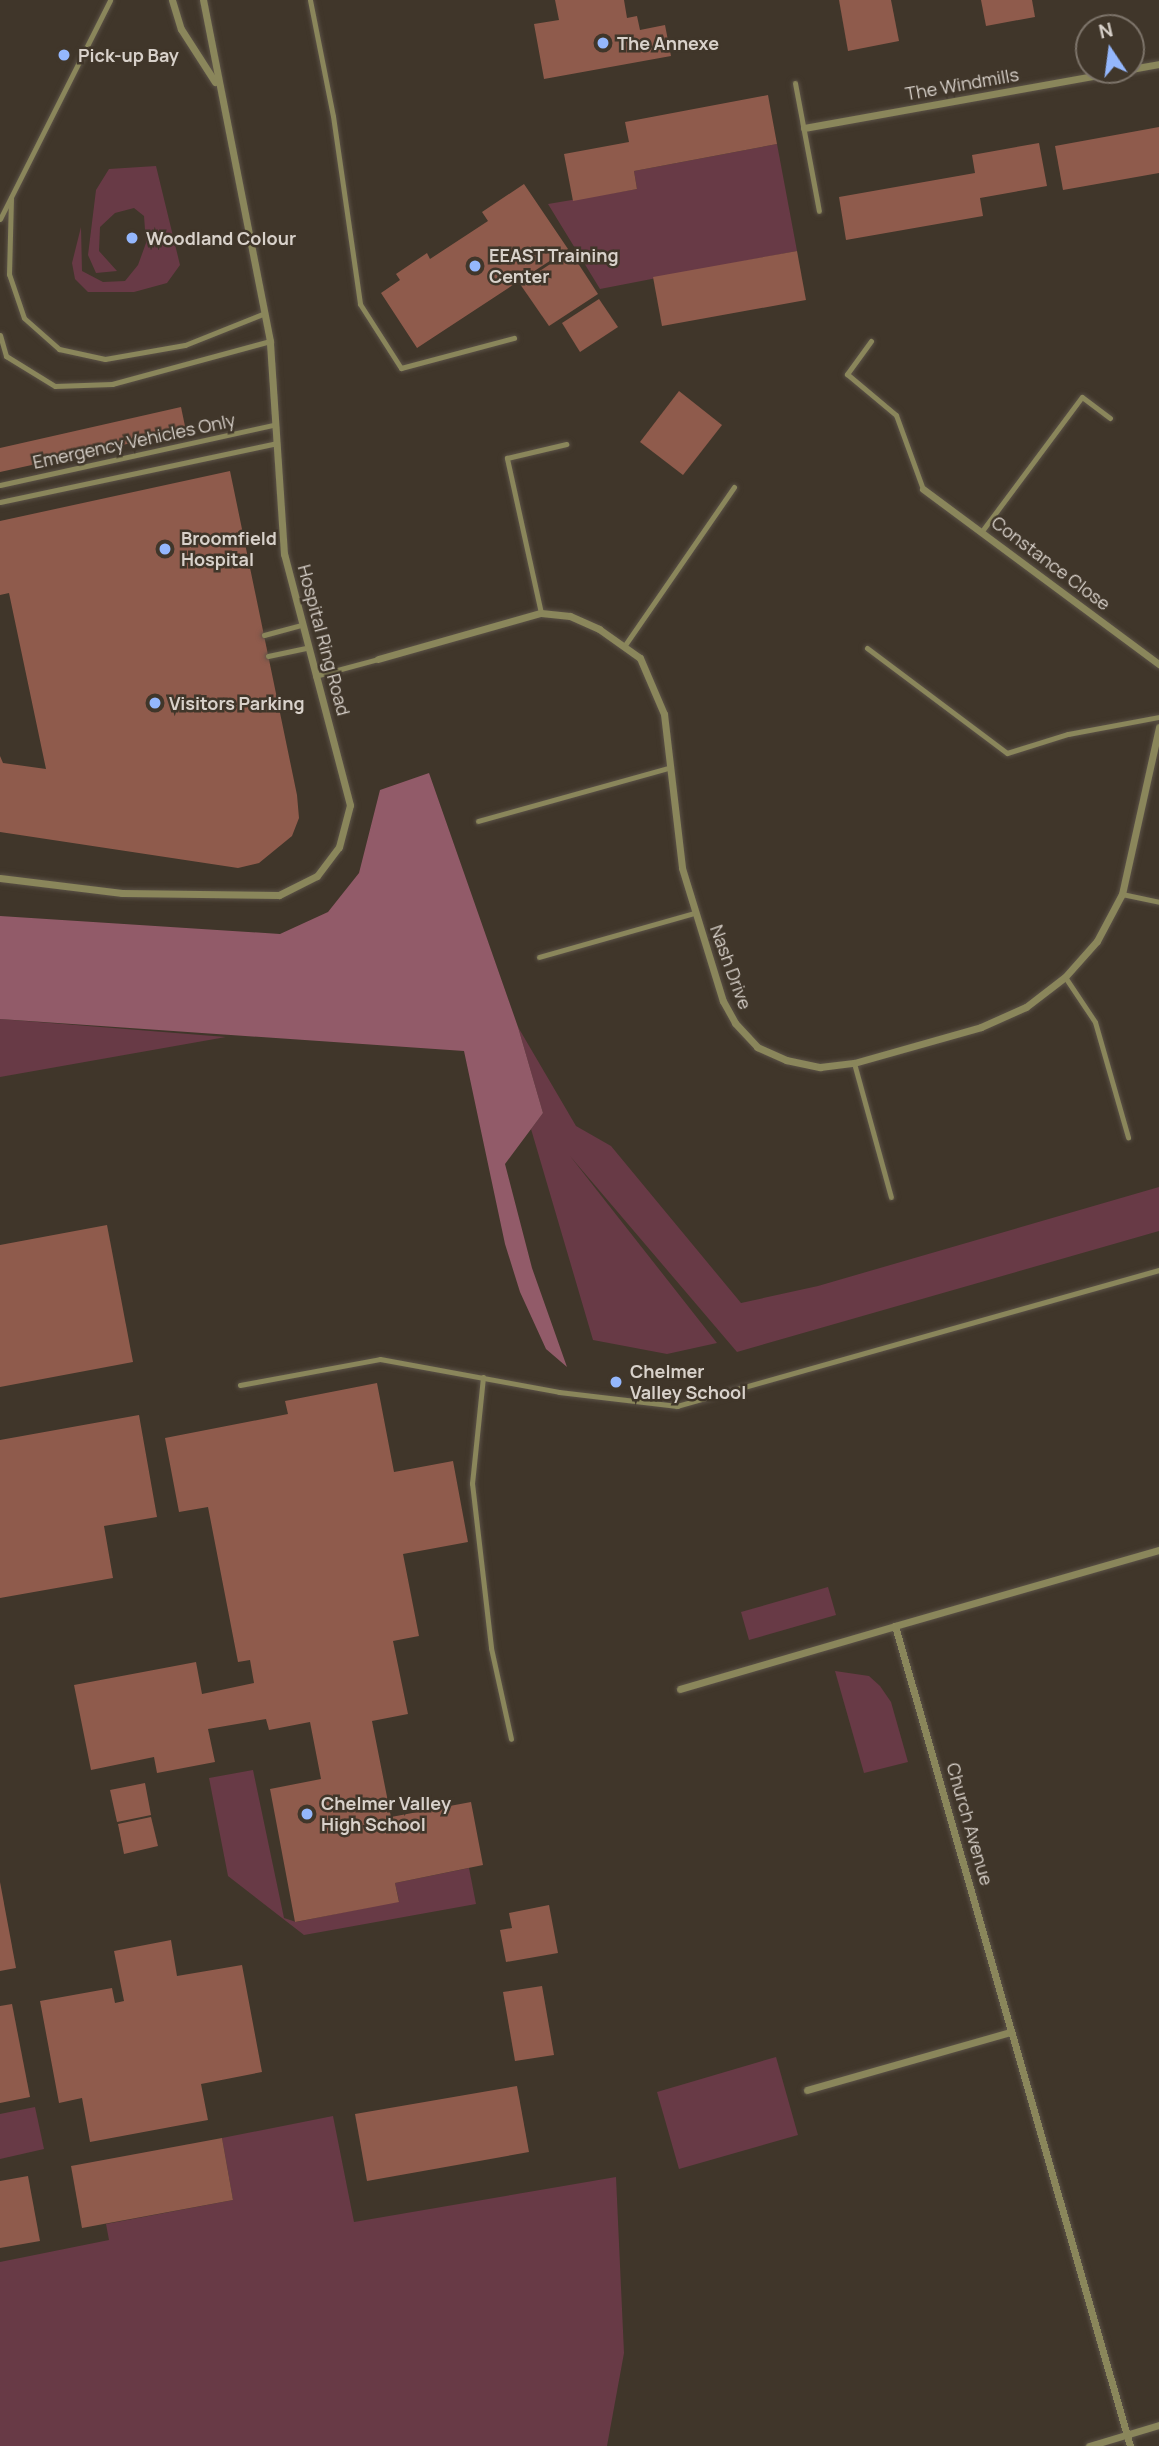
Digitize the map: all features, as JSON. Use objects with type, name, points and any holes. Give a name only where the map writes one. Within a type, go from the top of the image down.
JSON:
[{"type":"street","name":"Hospital Ring Road","points":[[172,0],[181,29],[217,86]]},
{"type":"street","name":"Hospital Ring Road","points":[[0,878],[122,893],[222,896],[279,894],[317,876],[339,847],[350,805],[284,554],[274,444],[270,341],[242,180],[217,86],[203,0]]},
{"type":"street","name":"The Windmills","points":[[804,128],[1075,80]]},
{"type":"street","name":"Constance Close","points":[[923,489],[1159,664]]},
{"type":"street","name":"Nash Drive","points":[[378,659],[541,612],[570,616],[625,645],[640,658],[651,678],[664,714],[682,868],[723,1002],[757,1047],[786,1060],[820,1067],[854,1063],[981,1027],[1026,1007],[1065,977],[1097,941],[1122,894],[1159,727]]},
{"type":"street","points":[[680,1689],[1159,1550]]},
{"type":"street","name":"Church Avenue","points":[[895,1626],[1130,2446]]},
{"type":"street","points":[[807,2090],[1012,2032]]},
{"type":"street","points":[[1089,2446],[1159,2425]]},
{"type":"lane","points":[[0,219],[110,0]]},
{"type":"lane","points":[[310,0],[333,116],[360,304],[401,368],[514,338]]},
{"type":"lane","points":[[795,83],[819,211]]},
{"type":"lane","points":[[11,198],[9,274],[24,318],[58,349],[105,359],[118,357],[185,345],[265,313]]},
{"type":"lane","points":[[0,335],[6,356],[55,386],[112,384],[270,341]]},
{"type":"lane","points":[[871,341],[847,374],[895,415],[923,489]]},
{"type":"lane","points":[[982,531],[1082,397],[1110,418]]},
{"type":"lane","name":"Emergency Vehicles Only","points":[[0,485],[273,425]]},
{"type":"lane","points":[[0,502],[274,444]]},
{"type":"lane","points":[[541,612],[508,458],[566,444]]},
{"type":"lane","points":[[625,645],[734,487]]},
{"type":"lane","points":[[264,635],[302,625]]},
{"type":"lane","points":[[268,656],[307,648]]},
{"type":"lane","points":[[867,648],[1007,753],[1068,734],[1159,717]]},
{"type":"lane","points":[[315,676],[378,659]]},
{"type":"lane","points":[[478,821],[671,767]]},
{"type":"lane","points":[[1122,894],[1159,902]]},
{"type":"lane","points":[[539,957],[695,914]]},
{"type":"lane","points":[[1065,977],[1095,1022],[1128,1137]]},
{"type":"lane","points":[[854,1063],[891,1198]]},
{"type":"lane","points":[[240,1385],[380,1359],[559,1392],[677,1406],[1159,1270]]},
{"type":"lane","points":[[484,1377],[472,1483],[491,1648],[511,1739]]},
{"type":"shaded area","points":[[777,144],[797,251],[600,289],[548,204],[637,189],[634,171]]},
{"type":"shaded area","points":[[156,166],[180,265],[167,283],[134,292],[88,292],[75,279],[72,263],[81,227],[82,271],[103,282],[125,281],[138,265],[146,243],[144,216],[134,208],[115,213],[100,227],[99,251],[117,271],[96,273],[88,255],[96,190],[109,169]]},
{"type":"shaded area","points":[[429,773],[518,1027],[543,1113],[505,1164],[532,1268],[567,1367],[546,1349],[520,1292],[505,1244],[464,1051],[0,1019],[0,916],[280,934],[328,912],[359,873],[380,790]]},
{"type":"shaded area","points":[[0,1019],[226,1037],[0,1077]]},
{"type":"shaded area","points":[[518,1027],[576,1126],[611,1146],[741,1303],[818,1286],[1159,1187],[1159,1231],[737,1352],[570,1156],[717,1343],[667,1354],[593,1340],[531,1129],[543,1113]]},
{"type":"shaded area","points":[[828,1587],[836,1615],[749,1640],[741,1612]]},
{"type":"shaded area","points":[[835,1671],[869,1676],[880,1686],[891,1702],[908,1762],[864,1773]]},
{"type":"shaded area","points":[[253,1770],[284,1918],[296,1922],[399,1901],[395,1883],[469,1868],[476,1904],[304,1935],[228,1876],[209,1778]]},
{"type":"shaded area","points":[[776,2057],[798,2135],[679,2169],[657,2092]]},
{"type":"shaded area","points":[[35,2107],[44,2149],[0,2159],[0,2114]]},
{"type":"shaded area","points":[[333,2116],[354,2222],[616,2177],[624,2353],[607,2446],[0,2446],[0,2262],[109,2240],[106,2224],[233,2200],[222,2138]]},
{"type":"building","name":"The Annexe","points":[[555,0],[624,0],[627,18],[637,16],[640,30],[665,25],[671,56],[544,79],[534,24],[559,20]]},
{"type":"building","points":[[839,0],[891,0],[899,41],[848,51]]},
{"type":"building","points":[[981,0],[1032,0],[1035,17],[986,26]]},
{"type":"building","points":[[768,95],[777,144],[634,171],[637,189],[573,201],[564,154],[629,142],[625,122]]},
{"type":"building","points":[[1159,127],[1159,173],[1063,190],[1055,146]]},
{"type":"building","points":[[1039,143],[1047,186],[980,198],[983,216],[846,240],[839,197],[975,173],[972,155]]},
{"type":"building","name":"EEAST Training Center","points":[[524,184],[568,249],[417,348],[381,293],[400,280],[396,274],[427,253],[430,259],[488,221],[482,212]]},
{"type":"building","points":[[570,251],[598,294],[549,326],[520,284]]},
{"type":"building","points":[[797,251],[806,300],[662,326],[653,277]]},
{"type":"building","points":[[599,299],[618,327],[580,352],[562,323]]},
{"type":"building","points":[[679,391],[722,425],[683,475],[640,442]]},
{"type":"building","points":[[181,407],[186,431],[0,472],[0,448]]},
{"type":"building","name":"Visitors Parking","points":[[230,471],[297,795],[299,818],[292,836],[259,863],[238,868],[0,832],[0,756],[3,763],[46,769],[9,593],[0,595],[0,521]]},
{"type":"building","points":[[107,1225],[133,1362],[0,1387],[0,1245]]},
{"type":"building","points":[[377,1383],[394,1472],[453,1461],[468,1542],[403,1554],[419,1636],[393,1641],[408,1714],[372,1721],[391,1817],[471,1802],[483,1865],[395,1883],[399,1902],[295,1922],[270,1789],[321,1779],[310,1722],[269,1730],[266,1719],[208,1729],[215,1762],[157,1773],[154,1757],[91,1770],[74,1685],[196,1662],[202,1694],[254,1683],[250,1660],[238,1662],[208,1507],[179,1512],[165,1438],[288,1414],[285,1401]]},
{"type":"building","points":[[139,1415],[157,1517],[104,1526],[113,1578],[0,1598],[0,1440]]},
{"type":"building","points":[[145,1783],[151,1815],[117,1822],[110,1790]]},
{"type":"building","points":[[151,1817],[158,1846],[124,1854],[118,1824]]},
{"type":"building","points":[[0,1882],[16,1968],[0,1971]]},
{"type":"building","points":[[549,1905],[558,1953],[506,1962],[500,1930],[512,1928],[509,1913]]},
{"type":"building","points":[[171,1940],[177,1976],[242,1965],[262,2072],[201,2084],[208,2120],[90,2142],[82,2098],[59,2103],[40,2001],[112,1988],[115,2003],[124,2001],[114,1951]]},
{"type":"building","points":[[542,1986],[554,2055],[515,2061],[503,1992]]},
{"type":"building","points":[[12,2004],[30,2097],[0,2103],[0,2006]]},
{"type":"building","points":[[517,2086],[529,2152],[367,2181],[355,2114]]},
{"type":"building","points":[[222,2138],[233,2200],[82,2228],[71,2166]]},
{"type":"building","points":[[28,2176],[40,2241],[0,2248],[0,2181]]},
{"type":"place","name":"The Annexe","points":[[603,43]]},
{"type":"place","name":"Pick-up Bay","points":[[64,55]]},
{"type":"place","name":"Woodland Colour","points":[[132,238]]},
{"type":"place","name":"EEAST Training Center","points":[[475,266]]},
{"type":"place","name":"Broomfield Hospital","points":[[165,549]]},
{"type":"place","name":"Visitors Parking","points":[[155,703]]},
{"type":"place","name":"Chelmer Valley School","points":[[616,1382]]},
{"type":"place","name":"Chelmer Valley High School","points":[[307,1814]]}]
